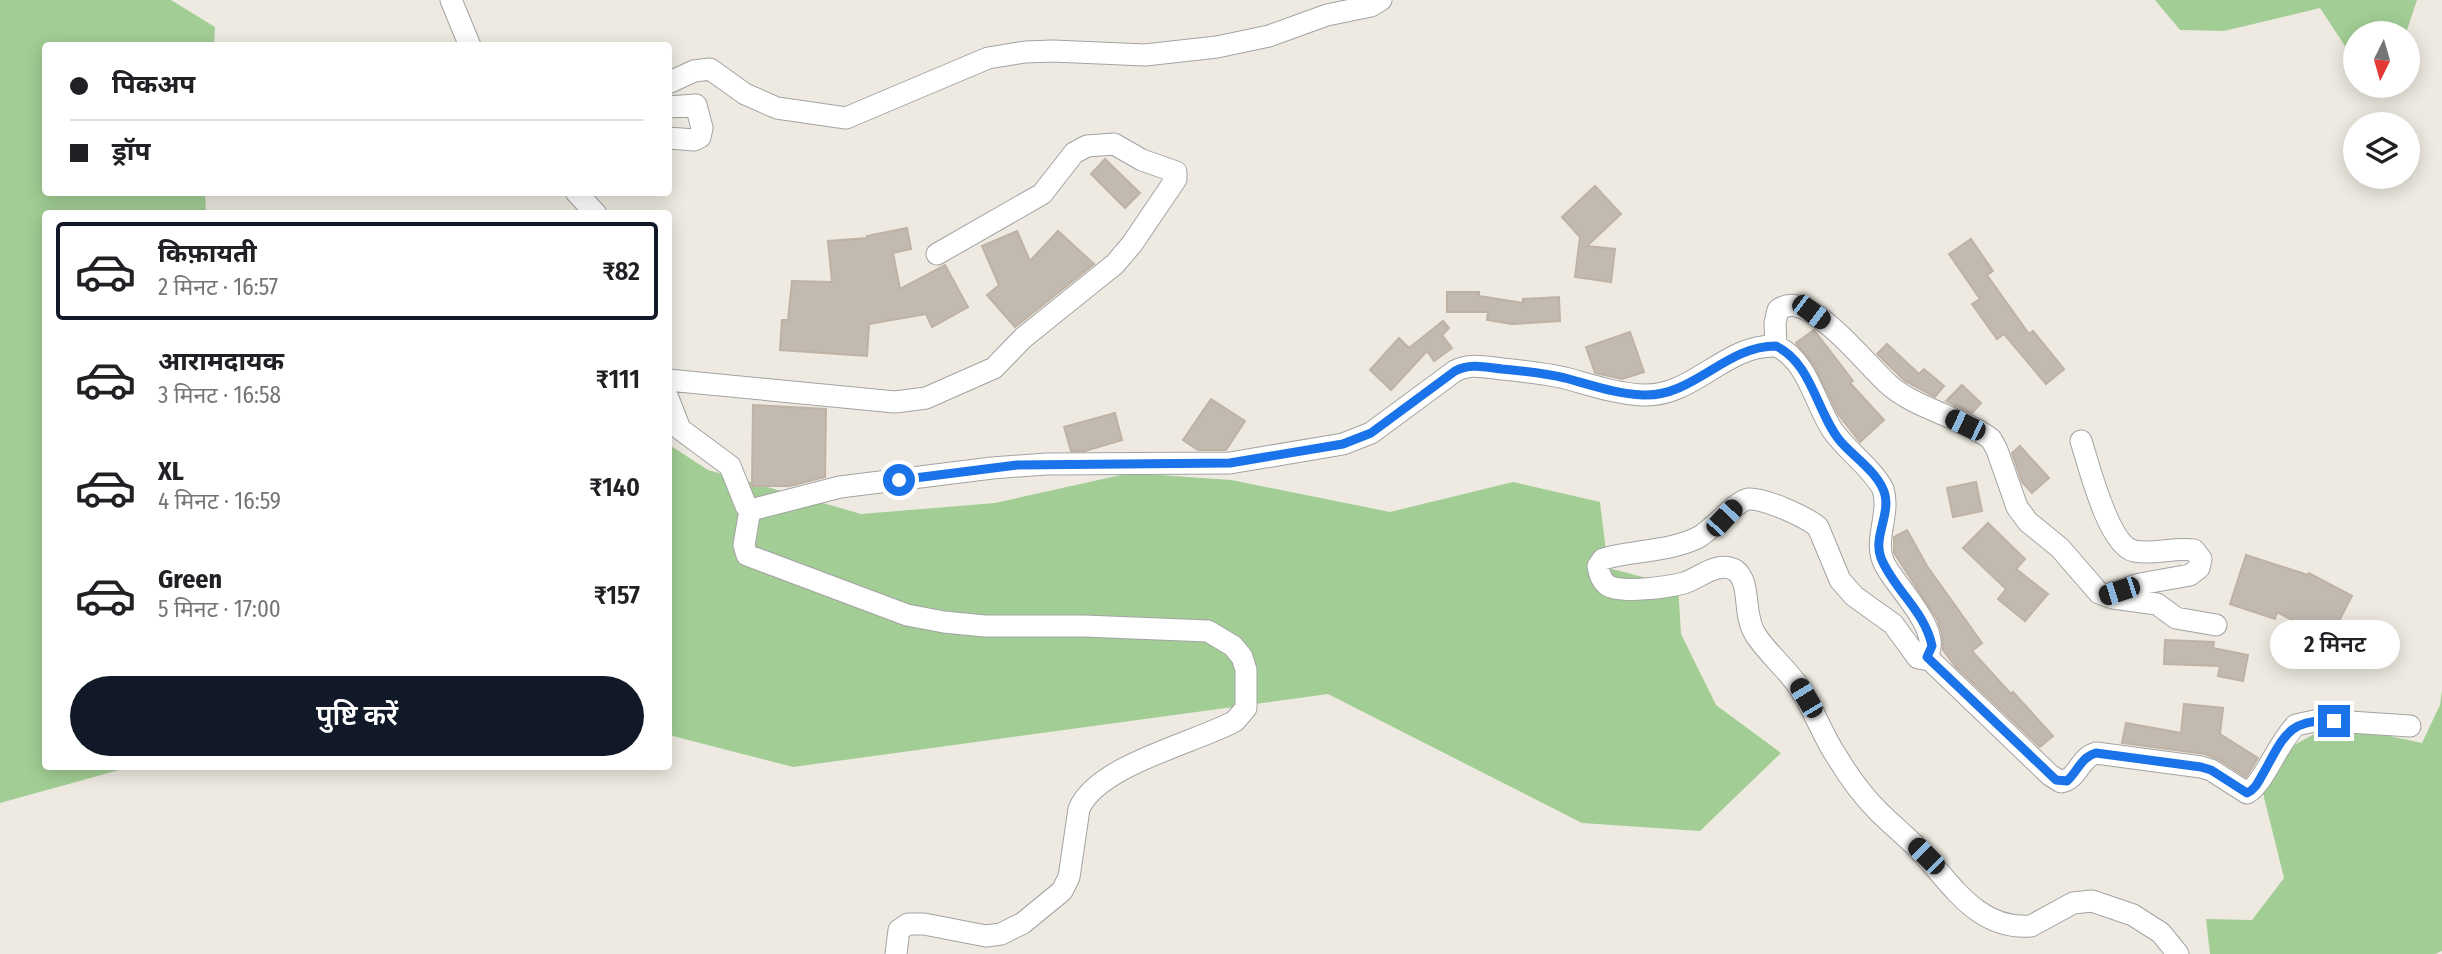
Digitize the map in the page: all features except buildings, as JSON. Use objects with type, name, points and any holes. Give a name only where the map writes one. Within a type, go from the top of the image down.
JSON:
[{"type":"street","points":[[451,0],[468,42]]},
{"type":"street","points":[[672,81],[694,71],[710,69],[745,94],[777,108],[846,118],[988,58],[1025,52],[1062,51],[1145,55],[1217,47],[1276,34],[1327,15],[1371,6],[1381,0]]},
{"type":"street","points":[[672,107],[695,104],[702,128],[700,137],[694,140],[672,138]]},
{"type":"street","points":[[672,380],[895,402],[926,398],[969,381],[994,369],[1023,338],[1115,264],[1132,244],[1176,179],[1176,172],[1142,160],[1114,144],[1087,146],[1073,153],[1042,194],[937,254]]},
{"type":"street","points":[[580,196],[592,210]]},
{"type":"street","points":[[2178,954],[2161,933],[2141,920],[2092,901],[2073,903],[2039,922],[2024,926],[1998,922],[1969,905],[1954,892],[1926,856],[1880,813],[1835,755],[1798,686],[1755,633],[1748,618],[1745,583],[1740,573],[1723,567],[1712,569],[1682,583],[1638,589],[1613,588],[1604,582],[1598,566],[1603,559],[1617,555],[1665,548],[1696,538],[1709,532],[1742,501],[1755,500],[1779,507],[1818,527],[1835,571],[1846,587],[1893,624],[1918,658],[1927,657],[1932,646],[1927,630],[1880,554],[1886,501],[1883,489],[1835,433],[1812,387],[1797,365],[1776,346],[1775,323],[1778,310],[1792,304],[1803,307],[1824,321],[1898,392],[1991,439],[2017,507],[2028,522],[2056,544],[2104,596],[2157,604],[2176,618],[2216,625]]},
{"type":"street","points":[[750,510],[840,487],[1017,465],[1118,462],[1199,464],[1254,460],[1343,444],[1371,433],[1455,371],[1466,366],[1537,373],[1623,392],[1655,394],[1685,386],[1746,351],[1776,346]]},
{"type":"street","points":[[672,408],[680,429],[727,463],[750,510]]},
{"type":"street","points":[[2081,441],[2110,528],[2123,545],[2137,551],[2187,549],[2197,552],[2201,559],[2199,568],[2190,575],[2140,584],[2104,596]]},
{"type":"street","points":[[750,510],[744,545],[747,555],[907,615],[985,626],[1084,626],[1208,632],[1233,646],[1242,657],[1246,670],[1245,708],[1235,721],[1111,775],[1083,801],[1079,809],[1069,877],[1062,891],[1045,906],[1011,931],[996,936],[908,924],[899,930],[896,954]]},
{"type":"street","points":[[1927,657],[2050,775],[2062,782],[2071,778],[2088,755],[2096,753],[2201,767],[2211,770],[2247,793],[2254,789],[2273,756],[2296,725],[2319,720],[2410,726]]},
{"type":"green space","points":[[0,0],[171,0],[215,27],[214,42],[42,42],[42,196],[205,196],[206,210],[42,210],[42,770],[119,770],[0,803]]},
{"type":"green space","points":[[2155,0],[2417,0],[2410,21],[2343,21],[2343,43],[2320,8],[2224,31],[2180,30]]},
{"type":"green space","points":[[672,447],[708,470],[861,514],[995,503],[1130,473],[1231,480],[1390,512],[1513,482],[1600,502],[1608,568],[1678,586],[1681,634],[1716,705],[1781,753],[1700,831],[1582,823],[1328,694],[793,767],[672,736]]},
{"type":"green space","points":[[2442,690],[2442,951],[2435,954],[2210,954],[2206,919],[2252,920],[2284,878],[2261,785],[2279,753],[2333,724],[2422,743],[2440,705]]},
{"type":"route","points":[[899,480],[1017,465],[1118,462],[1199,464],[1254,460],[1359,439],[1466,366],[1537,373],[1643,395],[1677,390],[1746,351],[1776,346],[1785,351],[1804,374],[1830,426],[1883,489],[1886,501],[1880,554],[1927,630],[1932,646],[1927,657],[2056,780],[2067,781],[2088,755],[2096,753],[2201,767],[2211,770],[2247,793],[2254,789],[2273,756],[2296,725],[2306,721],[2334,721]]}]
